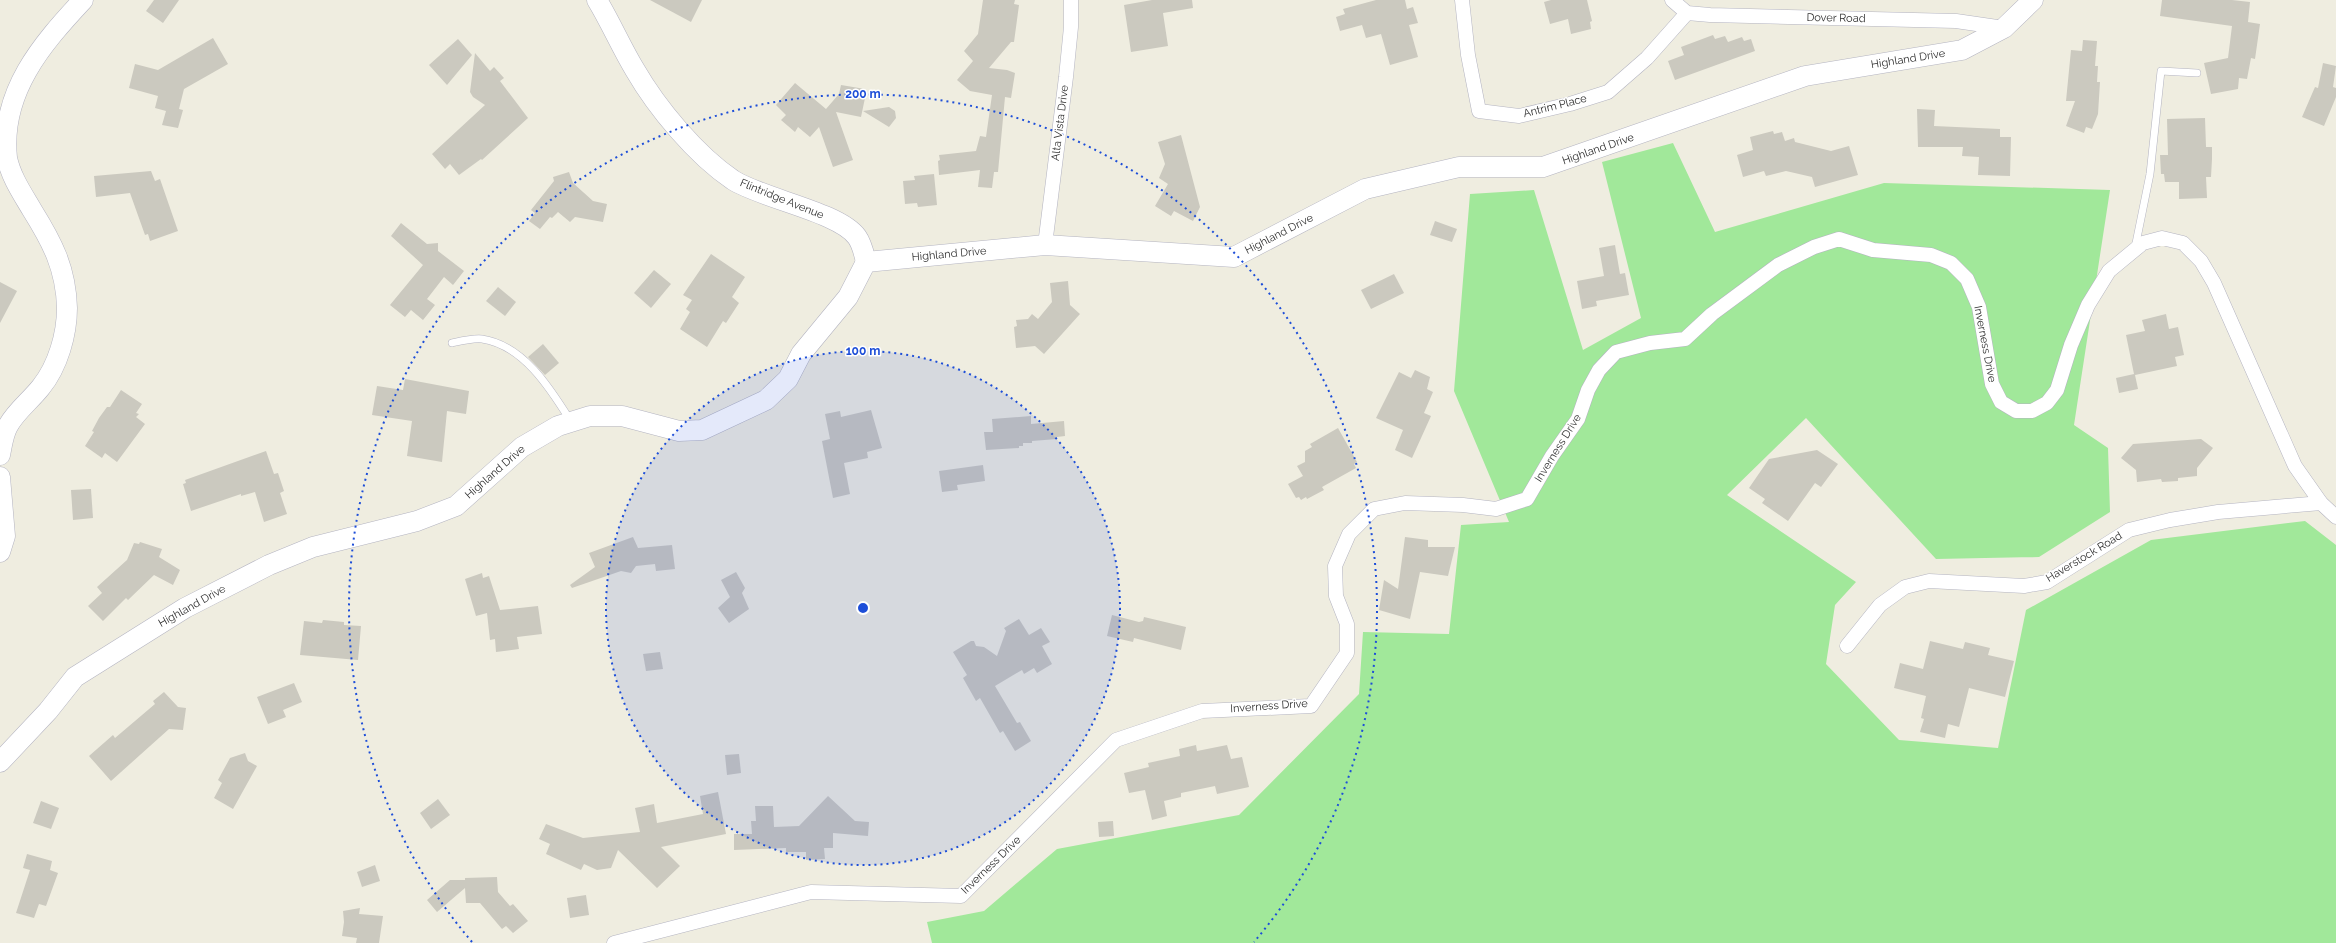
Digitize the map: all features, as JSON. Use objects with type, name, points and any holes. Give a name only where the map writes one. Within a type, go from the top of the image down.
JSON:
[{"type":"street","points":[[0,455],[8,425],[42,386],[58,357],[64,336],[67,308],[64,276],[54,246],[17,184],[7,158],[4,132],[6,106],[16,81],[40,47],[83,0]]},
{"type":"street","name":"Flintridge Avenue","points":[[597,0],[635,70],[661,107],[700,152],[734,180],[773,198],[811,210],[838,222],[856,235],[862,246],[866,262]]},
{"type":"street","name":"Alta Vista Drive","points":[[1045,245],[1071,27],[1070,0]]},
{"type":"street","name":"Antrim Place","points":[[1462,0],[1468,55],[1479,111],[1519,116],[1570,104],[1608,92],[1647,58],[1687,13]]},
{"type":"street","points":[[1672,0],[1687,13]]},
{"type":"street","name":"Highland Drive","points":[[3,755],[48,711],[75,677],[184,608],[269,565],[313,547],[417,521],[456,506],[522,447],[558,426],[590,416],[622,416],[679,432],[702,430],[766,400],[788,379],[801,354],[848,297],[866,262],[1045,245],[1234,257],[1365,189],[1459,167],[1543,167],[1805,76],[1962,50],[2004,28],[2033,0]]},
{"type":"street","name":"Dover Road","points":[[1687,13],[1956,21],[2004,28]]},
{"type":"street","name":"Inverness Drive","points":[[614,943],[810,892],[961,896],[1116,740],[1202,711],[1311,706],[1347,653],[1347,624],[1336,596],[1335,566],[1349,534],[1374,509],[1405,503],[1463,505],[1496,509],[1527,500],[1552,456],[1578,419],[1588,390],[1599,370],[1616,352],[1650,343],[1685,339],[1712,314],[1778,265],[1814,247],[1839,239],[1873,250],[1931,255],[1951,263],[1967,279],[1979,308],[1992,384],[2001,402],[2016,411],[2032,411],[2047,403],[2056,390],[2071,345],[2088,305],[2110,271],[2143,243],[2162,238],[2183,243],[2201,261],[2214,283],[2295,466],[2321,503],[2336,517]]},
{"type":"street","points":[[0,477],[4,536],[0,552]]},
{"type":"street","name":"Haverstock Road","points":[[1848,646],[1880,605],[1905,588],[1929,581],[2024,586],[2047,582],[2129,530],[2170,520],[2218,512],[2321,503]]},
{"type":"lane","points":[[2134,250],[2150,174],[2160,71],[2197,72]]},
{"type":"lane","points":[[452,343],[480,339],[498,342],[519,356],[548,386],[572,422]]},
{"type":"green space","points":[[1673,143],[1715,232],[1884,183],[2110,190],[2074,425],[2108,448],[2110,512],[2039,557],[1936,559],[1806,418],[1727,495],[1856,582],[1835,605],[1826,664],[1899,740],[1998,748],[2026,610],[2151,540],[2305,521],[2336,545],[2336,943],[932,943],[927,922],[984,911],[1057,849],[1239,815],[1359,694],[1363,632],[1449,634],[1461,525],[1509,522],[1454,391],[1470,194],[1534,190],[1583,350],[1641,318],[1602,162]]},
{"type":"building","points":[[154,0],[179,0],[163,23],[146,11]]},
{"type":"building","points":[[650,0],[702,0],[691,22]]},
{"type":"building","points":[[983,0],[1015,0],[1014,4],[1019,5],[1014,42],[1011,42],[989,68],[1007,70],[1015,73],[1011,98],[1005,97],[998,172],[994,172],[992,188],[978,187],[980,170],[939,175],[938,161],[940,160],[939,155],[976,151],[980,136],[986,137],[992,95],[970,91],[957,80],[973,61],[964,51],[978,34]]},
{"type":"building","points":[[1152,0],[1192,0],[1193,8],[1163,13],[1168,46],[1131,52],[1124,5]]},
{"type":"building","points":[[1376,0],[1405,0],[1407,9],[1413,7],[1418,23],[1409,25],[1418,57],[1390,65],[1381,34],[1366,38],[1362,25],[1340,31],[1336,17],[1345,14],[1343,9]]},
{"type":"building","points":[[1551,0],[1587,0],[1592,21],[1590,22],[1591,29],[1571,34],[1568,19],[1550,24],[1544,2]]},
{"type":"building","points":[[2162,0],[2232,0],[2250,2],[2248,22],[2260,24],[2255,59],[2251,58],[2247,79],[2239,78],[2238,89],[2211,94],[2204,63],[2228,58],[2232,26],[2160,16]]},
{"type":"building","points":[[1713,35],[1715,39],[1725,36],[1728,42],[1742,37],[1744,41],[1751,39],[1755,51],[1675,80],[1668,61],[1684,55],[1681,47]]},
{"type":"building","points":[[213,38],[228,64],[184,89],[179,109],[183,110],[178,128],[162,125],[166,111],[155,108],[158,96],[129,88],[135,64],[158,70]]},
{"type":"building","points":[[458,39],[472,55],[447,85],[429,65]]},
{"type":"building","points":[[2083,40],[2097,41],[2095,66],[2098,66],[2097,82],[2100,82],[2098,114],[2092,129],[2086,127],[2084,133],[2066,126],[2075,101],[2066,101],[2071,50],[2082,51]]},
{"type":"building","points":[[475,53],[490,71],[494,67],[504,78],[500,81],[528,118],[482,160],[481,159],[459,175],[450,164],[445,169],[432,154],[485,105],[473,97],[470,92]]},
{"type":"building","points":[[2323,63],[2336,66],[2333,87],[2336,88],[2336,97],[2324,126],[2302,117],[2315,87],[2318,88]]},
{"type":"building","points":[[795,83],[826,109],[839,94],[841,85],[865,89],[863,98],[865,98],[861,117],[836,112],[853,160],[833,167],[819,127],[810,137],[798,127],[795,132],[781,120],[786,115],[776,105]]},
{"type":"building","points":[[889,107],[895,111],[896,118],[889,127],[863,111]]},
{"type":"building","points":[[1917,109],[1935,110],[1934,126],[2000,129],[2000,137],[2011,137],[2010,176],[1978,175],[1979,157],[1962,156],[1963,147],[1918,147]]},
{"type":"building","points":[[2205,118],[2206,147],[2212,147],[2211,177],[2206,177],[2207,198],[2179,199],[2179,182],[2165,182],[2164,174],[2161,174],[2160,155],[2168,155],[2167,119]]},
{"type":"building","points":[[1773,131],[1774,134],[1782,132],[1785,141],[1794,138],[1795,142],[1831,151],[1849,146],[1858,175],[1815,187],[1812,177],[1786,171],[1766,176],[1764,171],[1743,177],[1737,155],[1753,150],[1750,137]]},
{"type":"building","points":[[1181,135],[1200,207],[1193,221],[1174,211],[1171,216],[1155,206],[1168,184],[1159,178],[1165,164],[1158,142]]},
{"type":"building","points":[[151,171],[155,181],[160,179],[178,231],[150,241],[148,234],[145,235],[130,193],[96,197],[94,176]]},
{"type":"building","points":[[569,172],[573,183],[593,201],[607,204],[603,222],[575,217],[570,222],[558,212],[552,218],[550,217],[540,229],[529,221],[535,213],[531,210],[554,181],[553,177]]},
{"type":"building","points":[[934,174],[937,205],[918,207],[917,203],[905,204],[903,181],[915,180],[914,176]]},
{"type":"building","points":[[1435,221],[1457,229],[1452,242],[1430,235]]},
{"type":"building","points":[[401,223],[427,244],[438,243],[438,251],[464,271],[453,285],[444,277],[427,299],[435,305],[423,320],[411,310],[405,317],[390,305],[423,265],[391,236]]},
{"type":"building","points":[[1615,245],[1620,274],[1625,273],[1629,295],[1596,301],[1597,306],[1582,309],[1577,281],[1604,276],[1599,248]]},
{"type":"building","points":[[711,254],[745,277],[732,297],[739,303],[726,323],[723,321],[707,347],[680,329],[690,312],[686,309],[692,300],[683,295]]},
{"type":"building","points":[[654,270],[671,284],[651,308],[634,293]]},
{"type":"building","points":[[1394,274],[1404,293],[1371,309],[1361,290]]},
{"type":"building","points":[[1068,281],[1070,305],[1080,314],[1044,354],[1035,346],[1016,348],[1014,327],[1017,326],[1016,320],[1028,319],[1032,314],[1038,319],[1052,302],[1050,283]]},
{"type":"building","points":[[0,282],[17,291],[0,323]]},
{"type":"building","points":[[498,287],[516,302],[505,316],[486,301]]},
{"type":"building","points":[[2166,314],[2169,329],[2178,327],[2184,355],[2175,357],[2177,366],[2135,375],[2138,389],[2119,393],[2116,378],[2134,374],[2126,335],[2145,331],[2142,320]]},
{"type":"building","points":[[543,344],[559,363],[545,375],[528,357]]},
{"type":"building","points":[[1415,370],[1430,377],[1427,389],[1433,392],[1424,413],[1431,416],[1412,458],[1395,450],[1403,430],[1376,418],[1399,372],[1411,378]]},
{"type":"building","points":[[405,379],[469,391],[466,414],[447,411],[442,462],[407,456],[412,421],[372,415],[377,386],[403,390]]},
{"type":"building","points":[[121,390],[142,404],[136,413],[139,414],[136,417],[145,424],[117,462],[105,453],[102,458],[85,446],[94,432],[92,431],[99,418],[107,407],[110,407]]},
{"type":"building","points":[[871,410],[882,448],[867,452],[868,458],[844,463],[850,494],[833,498],[822,441],[830,439],[825,414],[840,411],[841,417]]},
{"type":"building","points":[[1031,416],[1031,424],[1064,421],[1065,436],[1057,437],[1057,439],[1023,443],[1023,446],[1019,446],[1019,448],[986,450],[984,432],[993,432],[992,419]]},
{"type":"building","points":[[1338,428],[1357,462],[1354,464],[1356,468],[1322,487],[1324,490],[1307,499],[1306,497],[1301,500],[1299,497],[1296,498],[1288,484],[1303,476],[1297,466],[1305,462],[1305,451],[1312,447],[1310,444]]},
{"type":"building","points":[[2201,439],[2213,448],[2197,468],[2197,476],[2178,478],[2178,481],[2162,482],[2161,479],[2137,482],[2136,470],[2121,458],[2133,444]]},
{"type":"building","points":[[1817,450],[1838,464],[1821,487],[1815,483],[1788,521],[1762,503],[1765,499],[1749,488],[1769,459]]},
{"type":"building","points":[[266,451],[274,474],[278,473],[284,491],[280,493],[287,514],[264,522],[255,492],[241,496],[241,494],[191,511],[183,484],[186,483],[185,480]]},
{"type":"building","points":[[983,465],[985,481],[957,485],[958,490],[942,492],[939,471]]},
{"type":"building","points":[[91,489],[93,518],[73,520],[71,490]]},
{"type":"building","points":[[633,537],[638,548],[672,545],[675,569],[656,571],[655,564],[636,566],[631,573],[621,571],[572,588],[570,585],[595,567],[589,553]]},
{"type":"building","points":[[1405,537],[1428,540],[1428,547],[1455,547],[1448,576],[1420,572],[1410,619],[1379,610],[1384,580],[1398,589]]},
{"type":"building","points":[[140,542],[162,549],[159,557],[180,570],[173,585],[154,575],[128,600],[126,598],[103,621],[88,606],[102,593],[97,587],[127,560],[134,543],[139,544]]},
{"type":"building","points":[[736,572],[745,588],[742,593],[749,609],[729,623],[718,608],[730,597],[721,580]]},
{"type":"building","points":[[482,573],[483,578],[489,576],[500,610],[538,606],[542,634],[517,637],[519,649],[496,652],[495,639],[490,640],[487,613],[476,616],[465,579]]},
{"type":"building","points":[[1112,615],[1139,622],[1143,621],[1144,617],[1186,627],[1181,650],[1134,638],[1133,642],[1107,636]]},
{"type":"building","points":[[1019,619],[1029,635],[1041,628],[1050,642],[1042,646],[1052,664],[1037,673],[1034,668],[1024,674],[1022,670],[995,686],[1017,723],[1020,722],[1031,741],[1015,751],[1003,731],[1000,733],[980,698],[976,701],[963,678],[967,675],[953,652],[971,641],[974,641],[976,646],[984,647],[997,656],[1006,631],[1004,628]]},
{"type":"building","points":[[323,620],[344,622],[344,625],[361,626],[358,660],[300,655],[304,621],[322,623]]},
{"type":"building","points":[[1930,641],[1963,649],[1965,642],[1990,648],[1988,655],[2014,661],[2005,697],[1969,688],[1959,727],[1948,724],[1945,738],[1920,732],[1924,719],[1921,718],[1926,696],[1894,688],[1900,663],[1923,669]]},
{"type":"building","points":[[660,652],[663,669],[646,671],[643,654]]},
{"type":"building","points":[[294,683],[302,702],[283,710],[286,717],[268,724],[257,697]]},
{"type":"building","points":[[164,692],[178,707],[186,708],[183,730],[169,729],[111,781],[89,756],[113,735],[115,738],[155,704],[153,701]]},
{"type":"building","points":[[1196,745],[1197,751],[1227,745],[1231,759],[1242,757],[1249,787],[1217,794],[1215,786],[1181,793],[1181,797],[1164,801],[1167,816],[1152,820],[1145,790],[1129,793],[1124,773],[1149,767],[1148,763],[1180,756],[1179,749]]},
{"type":"building","points":[[245,753],[248,761],[257,766],[233,809],[214,798],[222,783],[218,780],[230,758]]},
{"type":"building","points":[[739,754],[741,773],[727,775],[725,755]]},
{"type":"building","points":[[718,792],[726,834],[661,847],[680,866],[657,888],[618,850],[611,868],[597,870],[584,864],[581,870],[546,854],[550,844],[539,839],[546,824],[583,838],[640,832],[635,808],[654,804],[657,823],[703,814],[700,796]]},
{"type":"building","points":[[828,796],[855,821],[869,822],[868,836],[833,833],[833,848],[824,848],[825,859],[806,860],[806,852],[786,852],[786,848],[734,850],[734,834],[752,834],[751,821],[756,821],[755,806],[773,806],[774,827],[799,826]]},
{"type":"building","points":[[438,799],[450,815],[431,829],[420,813]]},
{"type":"building","points":[[41,801],[59,808],[51,829],[33,823]]},
{"type":"building","points":[[1113,821],[1114,836],[1099,837],[1098,822]]},
{"type":"building","points":[[27,854],[52,861],[50,870],[58,873],[46,906],[39,904],[34,918],[16,913],[30,870],[23,868]]},
{"type":"building","points":[[375,865],[380,881],[362,887],[357,872]]},
{"type":"building","points":[[497,877],[498,892],[510,906],[513,904],[528,921],[513,933],[506,926],[502,929],[480,903],[466,903],[465,888],[437,912],[427,900],[450,880]]},
{"type":"building","points":[[586,895],[589,915],[570,918],[567,898]]},
{"type":"building","points":[[360,908],[359,914],[383,916],[379,943],[356,943],[357,938],[342,936],[344,922],[343,911]]}]
